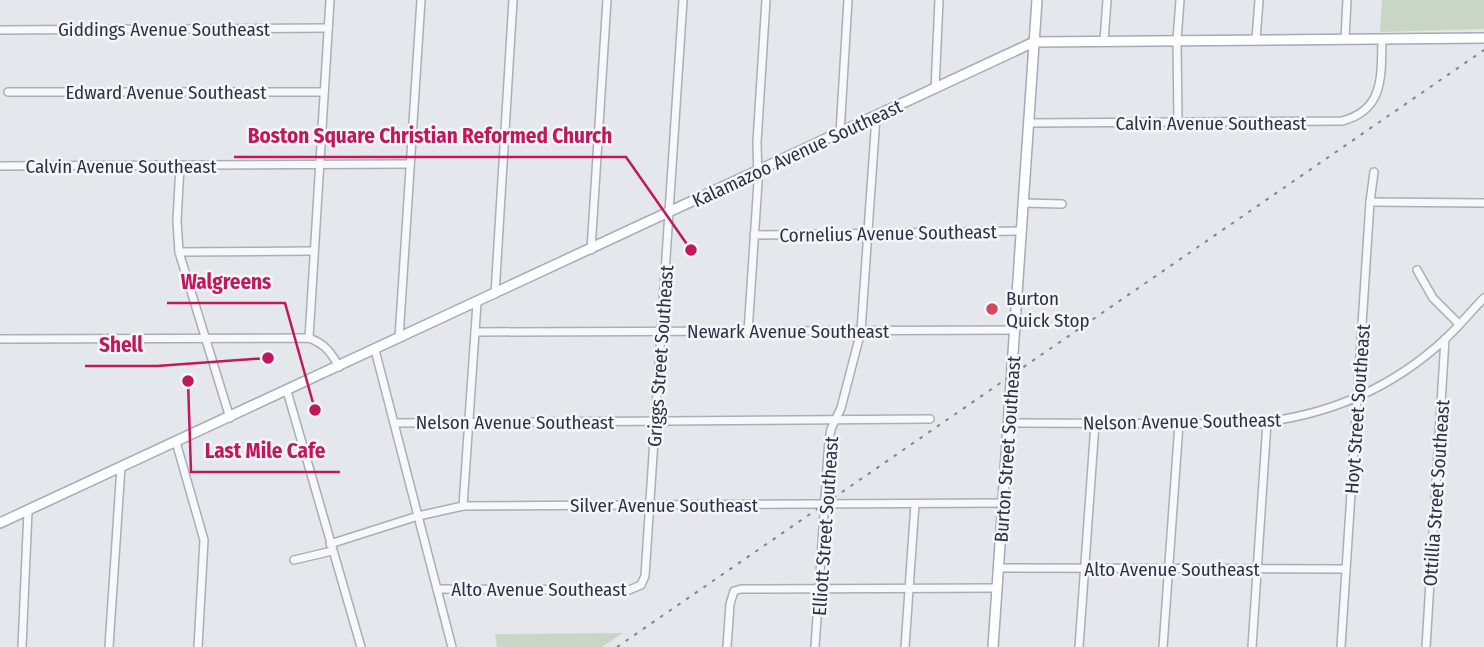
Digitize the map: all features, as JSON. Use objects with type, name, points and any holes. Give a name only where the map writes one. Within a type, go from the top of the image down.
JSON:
[{"type":"main road","name":"Burton Street Southeast","points":[[993,647],[1037,0]]},
{"type":"main road","name":"Kalamazoo Avenue Southeast","points":[[0,523],[1034,42],[1484,38]]},
{"type":"street","points":[[309,338],[330,0]]},
{"type":"street","points":[[399,338],[421,0]]},
{"type":"street","points":[[495,294],[513,0]]},
{"type":"street","points":[[591,250],[607,0]]},
{"type":"street","name":"Griggs Street Southeast","points":[[641,585],[648,554],[682,0]]},
{"type":"street","points":[[748,332],[766,0]]},
{"type":"street","points":[[840,133],[848,0]]},
{"type":"street","points":[[935,89],[939,0]]},
{"type":"street","points":[[1104,41],[1107,0]]},
{"type":"street","points":[[1178,123],[1177,40],[1180,0]]},
{"type":"street","points":[[1256,39],[1259,0]]},
{"type":"street","points":[[1345,39],[1347,0]]},
{"type":"street","name":"Giddings Avenue Southeast","points":[[0,30],[328,28]]},
{"type":"street","name":"Calvin Avenue Southeast","points":[[1029,123],[1342,121],[1368,107],[1378,90],[1381,79],[1382,38]]},
{"type":"street","name":"Edward Avenue Southeast","points":[[8,92],[324,92]]},
{"type":"street","name":"Elliott Street Southeast","points":[[816,647],[829,440],[861,331],[876,117]]},
{"type":"street","name":"Calvin Avenue Southeast","points":[[0,166],[410,164]]},
{"type":"street","points":[[180,166],[177,221],[179,252],[230,418]]},
{"type":"street","points":[[494,166],[503,166]]},
{"type":"street","name":"Hoyt Street Southeast","points":[[1341,647],[1374,172]]},
{"type":"street","points":[[1370,202],[1484,203]]},
{"type":"street","points":[[1024,203],[1062,204]]},
{"type":"street","name":"Cornelius Avenue Southeast","points":[[754,235],[1022,231]]},
{"type":"street","points":[[179,252],[313,251]]},
{"type":"street","points":[[1417,270],[1433,298],[1459,324]]},
{"type":"street","name":"Nelson Avenue Southeast","points":[[1009,423],[1267,422],[1305,415],[1358,398],[1408,369],[1446,339],[1484,298]]},
{"type":"street","points":[[463,506],[477,303]]},
{"type":"street","name":"Newark Avenue Southeast","points":[[475,332],[1016,330]]},
{"type":"street","points":[[0,339],[309,338],[322,343],[332,353],[339,367]]},
{"type":"street","name":"Ottillia Street Southeast","points":[[1426,647],[1446,339]]},
{"type":"street","points":[[374,350],[452,647]]},
{"type":"street","points":[[287,391],[361,647]]},
{"type":"street","name":"Nelson Avenue Southeast","points":[[394,423],[930,419]]},
{"type":"street","points":[[1252,647],[1267,422]]},
{"type":"street","points":[[1079,647],[1095,424]]},
{"type":"street","points":[[1163,647],[1179,424]]},
{"type":"street","points":[[176,442],[204,540],[198,647]]},
{"type":"street","points":[[110,647],[121,467]]},
{"type":"street","name":"Silver Avenue Southeast","points":[[294,560],[418,516],[463,506],[1003,503]]},
{"type":"street","points":[[905,647],[915,504]]},
{"type":"street","points":[[22,647],[28,511]]},
{"type":"street","name":"Alto Avenue Southeast","points":[[998,568],[1346,569]]},
{"type":"street","name":"Alto Avenue Southeast","points":[[437,589],[629,590],[641,585]]},
{"type":"street","points":[[727,647],[730,604],[734,591],[751,587],[997,589]]},
{"type":"green space","points":[[1382,0],[1484,0],[1484,29],[1380,32]]},
{"type":"green space","points":[[623,633],[602,647],[497,647],[495,634]]},
{"type":"railway","points":[[617,647],[1484,50]]},
{"type":"place","name":"Boston Square Christian Reformed Church","points":[[691,250]]},
{"type":"place","name":"Burton Quick Stop","points":[[992,309]]},
{"type":"place","name":"Shell","points":[[268,358]]},
{"type":"place","name":"Last Mile Cafe","points":[[188,381]]},
{"type":"place","name":"Walgreens","points":[[315,410]]}]
